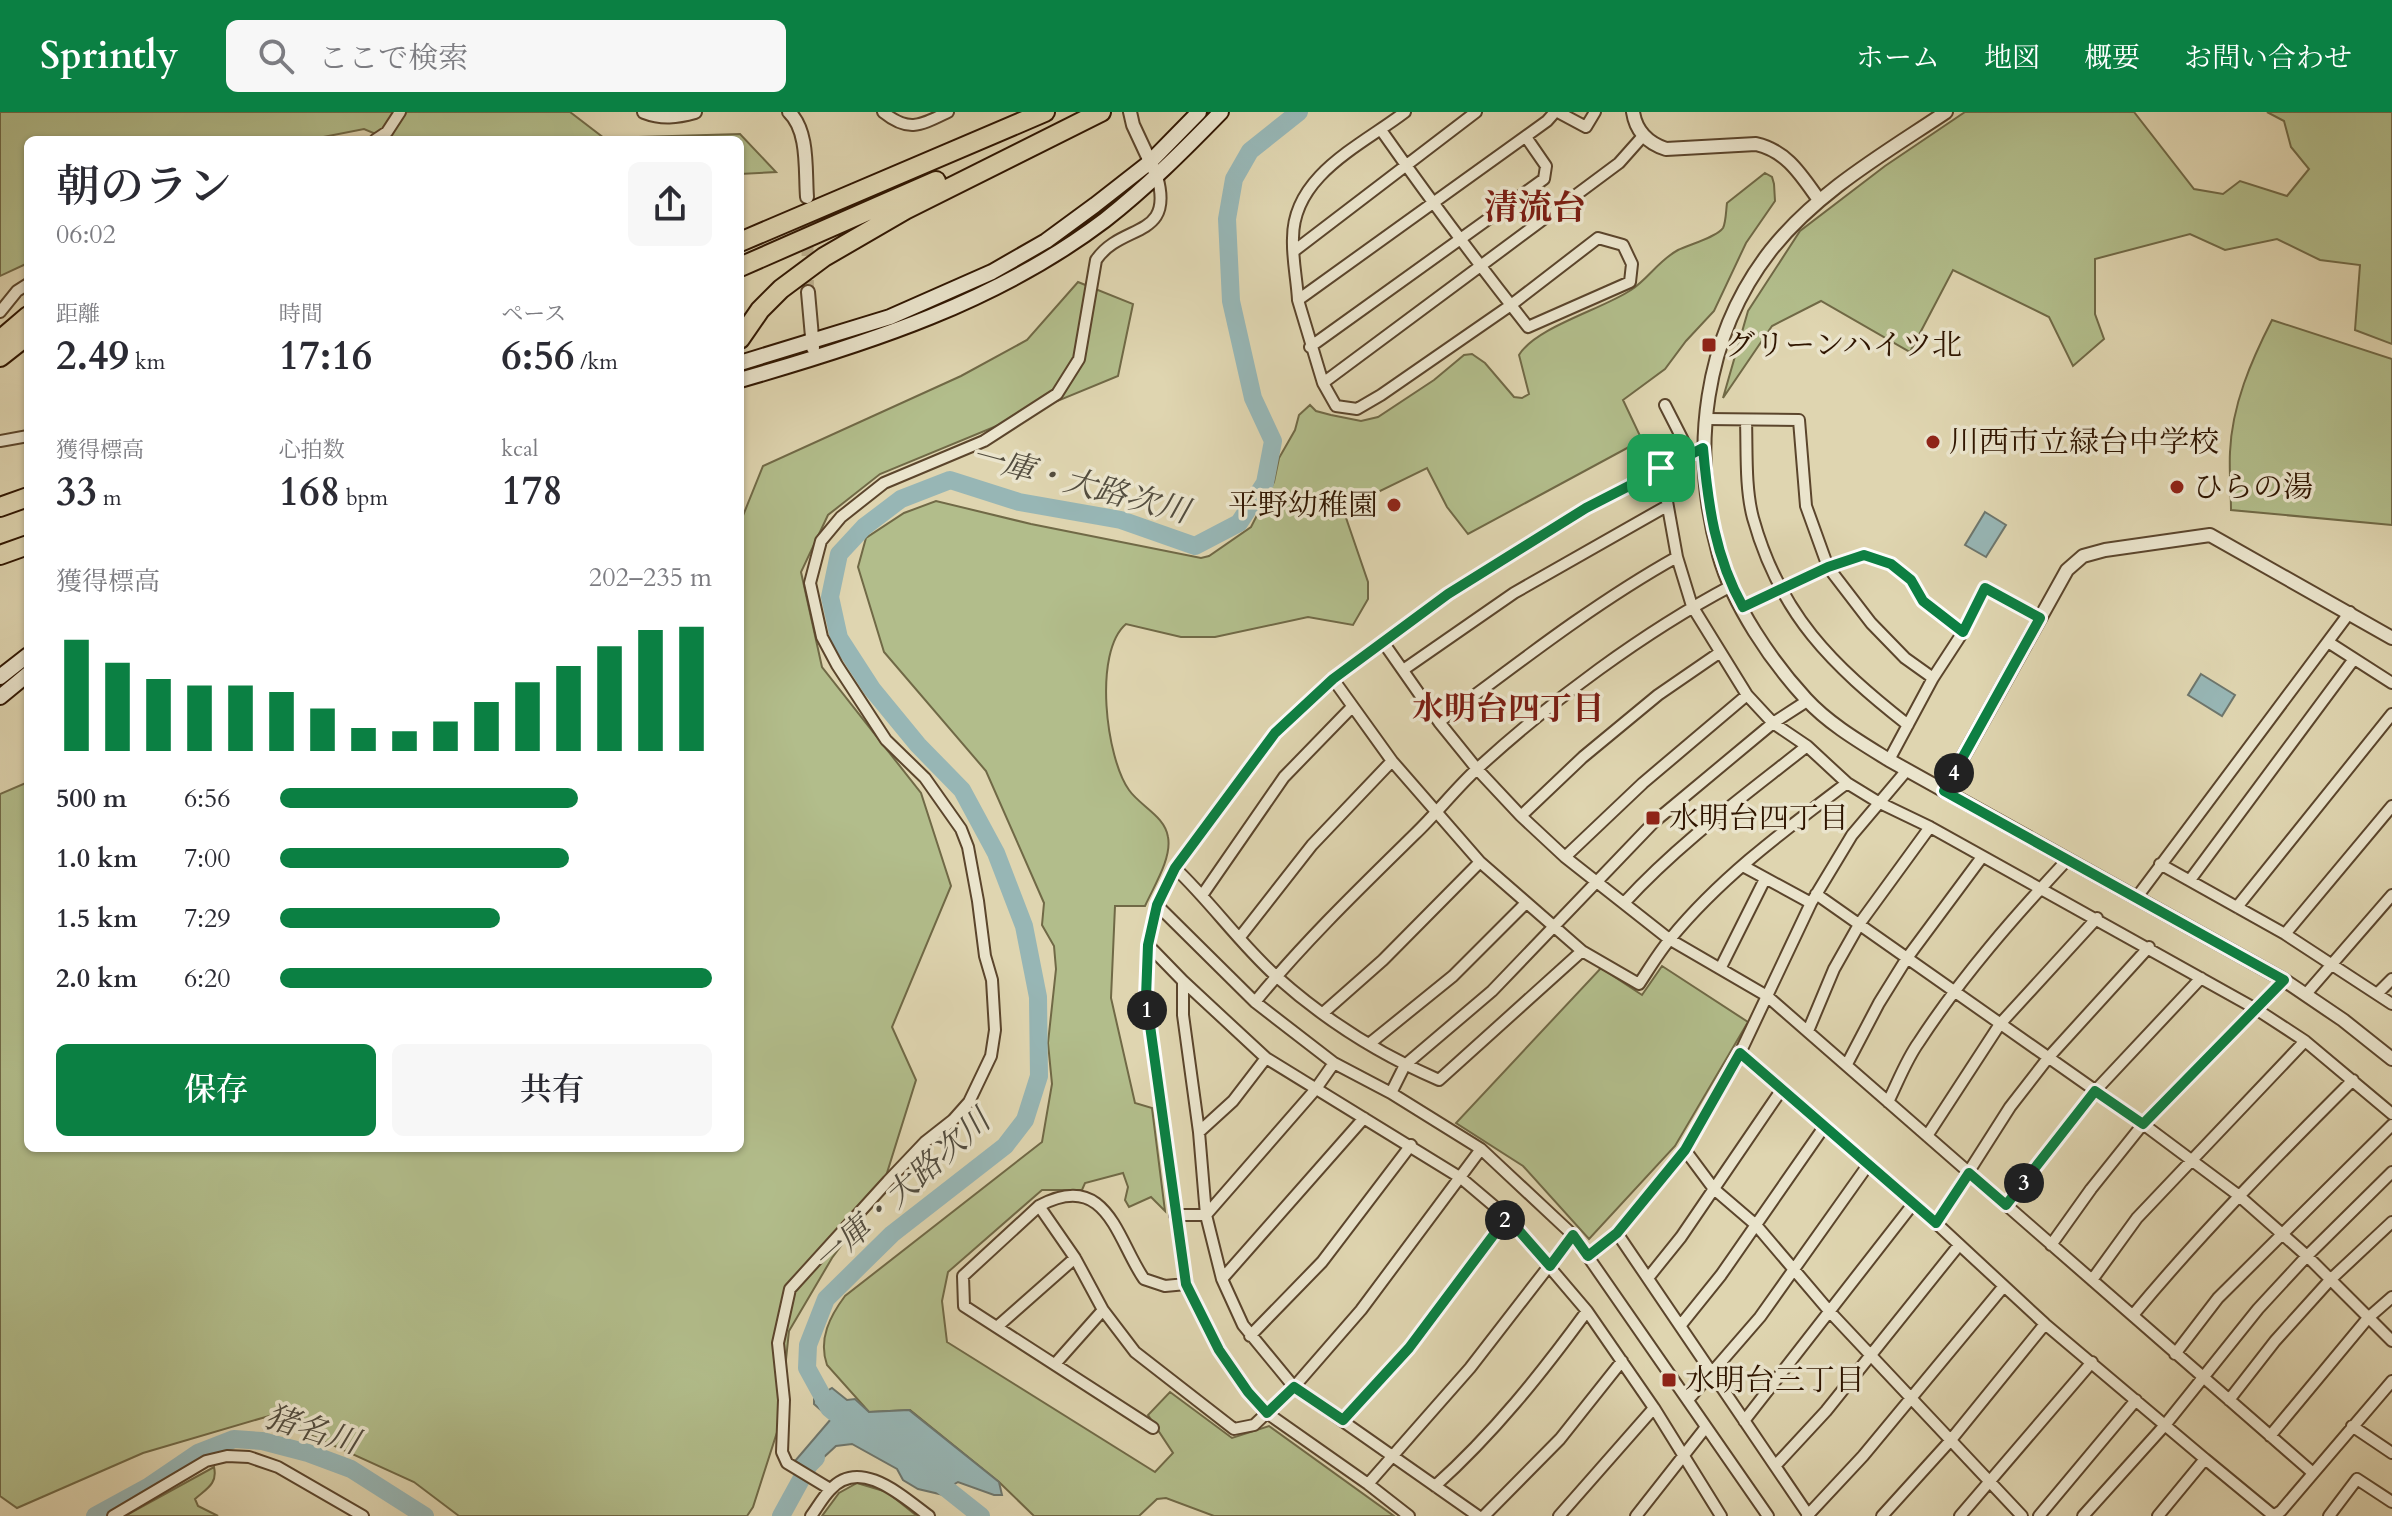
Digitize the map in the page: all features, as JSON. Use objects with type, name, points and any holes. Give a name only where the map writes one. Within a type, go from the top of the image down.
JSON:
[{"type":"highway","points":[[744,240],[1045,112]]},
{"type":"highway","points":[[744,265],[1093,114]]},
{"type":"highway","points":[[744,333],[760,310],[781,289],[824,257],[905,210],[1093,114]]},
{"type":"highway","points":[[744,229],[763,222],[793,220]]},
{"type":"highway","points":[[0,340],[24,319]]},
{"type":"highway","points":[[0,357],[24,338]]},
{"type":"highway","points":[[0,507],[24,498]]},
{"type":"highway","points":[[0,516],[24,509]]},
{"type":"highway","points":[[0,555],[24,546]]},
{"type":"main road","points":[[744,362],[890,317],[992,272],[1046,241],[1150,162],[1199,112]]},
{"type":"main road","points":[[744,379],[902,329],[956,308],[1002,285],[1093,228],[1157,176],[1221,112]]},
{"type":"main road","points":[[0,677],[24,658]]},
{"type":"main road","points":[[0,697],[24,677]]},
{"type":"street","points":[[381,136],[400,112]]},
{"type":"street","points":[[644,112],[654,116],[676,117],[695,112]]},
{"type":"street","points":[[789,112],[799,126],[803,140],[807,197]]},
{"type":"street","points":[[883,112],[894,121],[918,126],[948,112]]},
{"type":"street","points":[[826,1487],[787,1463],[782,1452],[784,1400],[778,1343],[790,1289],[925,1142],[953,1120],[969,1102],[991,1056],[995,1030],[992,980],[985,956],[968,847],[961,829],[925,778],[874,724],[822,637],[810,583],[821,541],[841,517],[884,483],[984,441],[1057,394],[1079,359],[1096,260],[1104,249],[1150,223],[1161,211],[1163,197],[1157,176],[1130,112]]},
{"type":"street","points":[[1381,130],[1480,268],[1511,305],[1528,327],[1630,282],[1632,264],[1623,245],[1598,238],[1511,305],[1381,395],[1357,409],[1336,406],[1323,383],[1310,347],[1298,300],[1293,237],[1297,211],[1309,188],[1323,172],[1405,112]]},
{"type":"street","points":[[1294,251],[1476,112]]},
{"type":"street","points":[[1298,300],[1526,137],[1556,112],[1586,127],[1595,112]]},
{"type":"street","points":[[1633,112],[1635,124],[1643,136],[1653,145],[1666,149],[1756,144],[1771,147],[1793,164],[1819,200]]},
{"type":"street","points":[[1946,112],[1819,200],[1772,250],[1732,311],[1718,350],[1703,448],[1707,500],[1719,556],[1731,586],[1776,662],[1807,701],[1837,726],[1889,760],[2284,980],[2392,1059]]},
{"type":"street","points":[[1323,383],[1619,163],[1643,136]]},
{"type":"street","points":[[1310,347],[1544,179],[1546,166],[1526,137]]},
{"type":"street","points":[[0,312],[24,287]]},
{"type":"street","points":[[808,292],[811,341],[816,358]]},
{"type":"street","points":[[1665,405],[1690,454]]},
{"type":"street","points":[[1706,419],[1799,420],[1806,506],[1828,567],[1871,623],[1905,658],[1933,678]]},
{"type":"street","points":[[1746,420],[1752,516],[1782,589],[1798,619],[1833,662],[1908,725]]},
{"type":"street","points":[[0,441],[24,437]]},
{"type":"street","points":[[1409,1516],[1267,1413],[1219,1350],[1186,1284],[1146,997],[1148,945],[1157,905],[1175,868],[1275,733],[1333,679],[1448,594],[1586,508],[1703,448]]},
{"type":"street","points":[[1661,468],[1677,557],[1692,606],[1747,695],[1773,723],[1807,746],[1847,783],[1878,802],[1930,827],[2039,890],[2097,918],[2256,1009],[2305,1041],[2392,1114]]},
{"type":"street","points":[[1403,670],[1514,593],[1667,506]]},
{"type":"street","points":[[1944,791],[2067,570],[2083,556],[2210,535],[2392,638]]},
{"type":"street","points":[[1743,607],[1828,567],[1864,555],[1891,564],[1911,580],[1923,601],[1963,632]]},
{"type":"street","points":[[1439,722],[1543,644],[1635,581],[1677,557]]},
{"type":"street","points":[[1255,1002],[1343,905],[1477,769],[1585,682],[1692,606],[1731,586]]},
{"type":"street","points":[[1889,760],[1985,588],[2040,618]]},
{"type":"street","points":[[2137,897],[2350,612]]},
{"type":"street","points":[[1383,642],[1439,722],[1477,769],[1565,857],[1669,939],[1767,996],[2313,1473]]},
{"type":"street","points":[[2328,642],[2392,683]]},
{"type":"street","points":[[1521,816],[1583,757],[1658,695],[1719,653]]},
{"type":"street","points":[[2190,880],[2354,659]]},
{"type":"street","points":[[1333,679],[1392,761],[1480,862],[1582,951],[1639,984],[1669,939],[1710,895],[1767,844],[1847,783]]},
{"type":"street","points":[[1565,857],[1643,783],[1747,695]]},
{"type":"street","points":[[1391,1093],[1405,1065],[1492,991],[1654,822],[1773,723],[1807,701]]},
{"type":"street","points":[[1203,894],[1284,777],[1352,707]]},
{"type":"street","points":[[2237,907],[2392,714]]},
{"type":"street","points":[[1624,903],[1658,866],[1807,746]]},
{"type":"street","points":[[1240,937],[1312,845],[1392,761]]},
{"type":"street","points":[[1588,1256],[1617,1233],[1685,1150],[1740,1053],[1814,899],[1852,835],[1907,770]]},
{"type":"street","points":[[2285,934],[2392,806]]},
{"type":"street","points":[[1808,1031],[1834,969],[1860,923],[1930,827]]},
{"type":"street","points":[[1847,1064],[1907,958],[1982,857]]},
{"type":"street","points":[[1888,1102],[1917,1044],[1954,992],[1994,941],[2067,860]]},
{"type":"street","points":[[1323,1013],[1383,960],[1480,862]]},
{"type":"street","points":[[2160,864],[2285,934],[2392,1004]]},
{"type":"street","points":[[1743,866],[1860,923],[2143,1124],[2238,1195],[2282,1233],[2392,1341]]},
{"type":"street","points":[[1175,868],[1203,894],[1276,977],[1369,1044],[1439,1080],[1582,951]]},
{"type":"street","points":[[1721,967],[1765,879]]},
{"type":"street","points":[[2306,994],[2392,895]]},
{"type":"street","points":[[1369,1044],[1453,976],[1526,903]]},
{"type":"street","points":[[1157,905],[1255,1002],[1334,1063],[1391,1093],[1481,1149],[1573,1235],[1768,1516]]},
{"type":"street","points":[[1927,1136],[2000,1024],[2097,918]]},
{"type":"street","points":[[1148,945],[1266,1058],[1411,1145],[1461,1178],[1507,1217],[1587,1311],[1654,1408],[1717,1514]]},
{"type":"street","points":[[1936,1223],[2010,1107],[2048,1058],[2149,947]]},
{"type":"street","points":[[2006,1205],[2095,1091],[2201,978]]},
{"type":"street","points":[[2378,993],[2392,979]]},
{"type":"street","points":[[2051,1245],[2143,1124],[2284,980]]},
{"type":"street","points":[[1183,981],[1183,1015],[1199,1132],[1206,1215],[1222,1279],[1250,1336],[1294,1387],[1478,1516]]},
{"type":"street","points":[[2092,1280],[2137,1218],[2305,1041]]},
{"type":"street","points":[[1740,1053],[1936,1223],[2045,1324],[2273,1516],[2281,1511],[2392,1381]]},
{"type":"street","points":[[1199,1132],[1233,1101],[1266,1058]]},
{"type":"street","points":[[1175,1215],[1206,1215],[1315,1090],[1334,1063]]},
{"type":"street","points":[[2133,1315],[2238,1195],[2353,1080]]},
{"type":"street","points":[[1648,1278],[1681,1237],[1782,1089]]},
{"type":"street","points":[[1222,1279],[1364,1118]]},
{"type":"street","points":[[2175,1354],[2218,1298],[2392,1125]]},
{"type":"street","points":[[1680,1326],[1721,1275],[1824,1127]]},
{"type":"street","points":[[1250,1336],[1322,1262],[1411,1145]]},
{"type":"street","points":[[1039,1206],[1075,1258],[1103,1310],[1135,1352],[1234,1429],[1254,1425],[1294,1387],[1361,1310],[1481,1149]]},
{"type":"street","points":[[1685,1150],[1714,1189],[1756,1225],[1830,1312],[2022,1516]]},
{"type":"street","points":[[1688,1400],[1760,1317],[1868,1165]]},
{"type":"street","points":[[2083,1516],[2165,1425],[2258,1309],[2392,1172]]},
{"type":"street","points":[[1153,1428],[964,1306],[963,1276],[1039,1206],[1063,1197],[1091,1200],[1106,1211],[1144,1279],[1165,1286],[1186,1284]]},
{"type":"street","points":[[1744,1421],[1913,1204]]},
{"type":"street","points":[[1343,1420],[1409,1348],[1507,1217]]},
{"type":"street","points":[[2229,1400],[2275,1341],[2330,1280],[2392,1222]]},
{"type":"street","points":[[1617,1233],[1808,1516],[1863,1456],[2004,1286]]},
{"type":"street","points":[[1368,1484],[1470,1368],[1573,1235]]},
{"type":"street","points":[[1775,1466],[1826,1411],[1959,1245]]},
{"type":"street","points":[[998,1326],[1075,1258]]},
{"type":"street","points":[[2270,1436],[2368,1318],[2392,1297]]},
{"type":"street","points":[[1055,1364],[1103,1310]]},
{"type":"street","points":[[1435,1486],[1472,1452],[1503,1417],[1587,1311]]},
{"type":"street","points":[[1882,1516],[1950,1441],[2045,1324]]},
{"type":"street","points":[[1484,1516],[1560,1439],[1622,1361]]},
{"type":"street","points":[[1960,1516],[2092,1362]]},
{"type":"street","points":[[2039,1516],[2136,1400]]},
{"type":"street","points":[[1559,1516],[1654,1408]]},
{"type":"street","points":[[2352,1426],[2392,1453]]},
{"type":"street","points":[[1636,1516],[1684,1459],[1706,1427]]},
{"type":"street","points":[[113,1516],[206,1461],[227,1456],[249,1457],[278,1467],[363,1516]]},
{"type":"street","points":[[2158,1516],[2205,1459]]},
{"type":"street","points":[[811,1516],[826,1487],[860,1475],[888,1486],[929,1516]]},
{"type":"street","points":[[2329,1516],[2357,1479],[2392,1502]]},
{"type":"green space","points":[[0,112],[570,112],[601,136],[381,136],[364,129],[328,136],[24,136],[24,265],[0,276]]},
{"type":"green space","points":[[1965,112],[2134,112],[2194,189],[2223,194],[2240,181],[2287,196],[2309,169],[2291,147],[2284,121],[2267,112],[2392,112],[2392,344],[2355,330],[2360,265],[2320,260],[2277,239],[2225,250],[2190,234],[2095,259],[2095,314],[2104,339],[2073,366],[2049,317],[1953,270],[1910,352],[1821,301],[1772,326],[1723,398],[1748,311],[1800,231],[1885,166]]},
{"type":"green space","points":[[740,134],[742,136],[672,136]]},
{"type":"green space","points":[[744,138],[776,172],[744,174]]},
{"type":"green space","points":[[1765,173],[1772,177],[1775,201],[1746,243],[1714,311],[1665,369],[1623,400],[1642,440],[1468,534],[1447,507],[1427,468],[1343,509],[1368,582],[1368,599],[1353,625],[1308,617],[1215,637],[1181,637],[1126,624],[1116,638],[1109,657],[1106,680],[1106,706],[1114,754],[1129,790],[1162,823],[1169,845],[1161,872],[1145,906],[1115,906],[1111,998],[1135,1103],[1152,1108],[1165,1211],[1151,1197],[1129,1207],[1125,1200],[1128,1187],[1123,1173],[1085,1183],[1082,1190],[1042,1190],[948,1272],[942,1301],[947,1342],[1155,1472],[1173,1453],[1148,1415],[1170,1392],[1232,1438],[1269,1426],[1394,1516],[1214,1516],[1166,1498],[1157,1499],[1139,1516],[1034,1516],[999,1482],[910,1410],[869,1412],[827,1365],[825,1355],[827,1328],[845,1296],[1042,1142],[1052,1084],[1048,1043],[1056,969],[1054,946],[1042,925],[1044,903],[986,771],[884,652],[858,567],[866,538],[904,513],[936,501],[1031,524],[1201,558],[1209,556],[1251,527],[1274,482],[1279,458],[1295,430],[1299,415],[1310,405],[1316,411],[1361,421],[1378,417],[1434,380],[1464,355],[1472,354],[1485,363],[1514,397],[1522,398],[1529,394],[1519,355],[1528,345],[1555,327],[1631,290],[1671,254],[1720,231],[1725,223],[1727,203]]},
{"type":"green space","points":[[1078,282],[1133,304],[1118,376],[880,474],[828,515],[801,572],[822,667],[921,793],[951,886],[892,1027],[916,1080],[881,1192],[832,1258],[789,1331],[779,1426],[753,1507],[747,1516],[459,1516],[414,1482],[269,1416],[143,1453],[17,1508],[0,1496],[0,794],[24,784],[24,1152],[744,1152],[744,513],[763,466],[961,376],[1027,340]]},
{"type":"green space","points":[[2272,320],[2392,359],[2392,525],[2231,510],[2230,452],[2234,417],[2250,367]]},
{"type":"green space","points":[[1662,966],[1748,1022],[1675,1146],[1589,1239],[1523,1166],[1456,1123],[1601,968],[1642,995]]},
{"type":"green space","points":[[214,1467],[213,1482],[195,1499],[198,1506],[218,1516],[125,1516]]},
{"type":"green space","points":[[857,1483],[887,1492],[917,1516],[822,1516],[839,1493]]},
{"type":"water","points":[[1985,512],[2006,525],[1986,557],[1965,545]]},
{"type":"water","points":[[2201,674],[2235,695],[2222,716],[2188,695]]},
{"type":"water","points":[[832,1388],[847,1400],[855,1399],[869,1412],[909,1410],[999,1482],[1002,1495],[958,1482],[948,1496],[918,1489],[903,1480],[897,1469],[852,1444],[836,1446],[810,1470],[795,1461],[831,1419],[814,1404],[814,1399]]},
{"type":"waterway","name":"一庫・大路次川","points":[[835,1413],[829,1408],[807,1368],[808,1345],[826,1299],[892,1234],[1005,1146],[1025,1120],[1039,1076],[1038,997],[1024,926],[996,853],[962,790],[918,745],[872,689],[839,638],[830,597],[839,554],[864,527],[901,499],[950,480],[1019,502],[1121,520],[1195,546],[1239,523],[1265,483],[1273,441],[1253,398],[1231,301],[1227,219],[1234,179],[1250,151],[1299,112]]},
{"type":"waterway","name":"猪名川","points":[[95,1516],[148,1487],[198,1453],[234,1439],[262,1441],[351,1469],[425,1516]]},
{"type":"waterway","name":"猪名川","points":[[781,1516],[816,1458]]},
{"type":"waterway","name":"猪名川","points":[[933,1478],[981,1516]]},
{"type":"tunnel","points":[[807,208],[808,292]]},
{"type":"place","name":"グリーンハイツ北","points":[[1709,345]]},
{"type":"place","name":"川西市立緑台中学校","points":[[1933,442]]},
{"type":"place","name":"ひらの湯","points":[[2177,487]]},
{"type":"place","name":"平野幼稚園","points":[[1394,505]]},
{"type":"place","name":"水明台四丁目","points":[[1653,818]]},
{"type":"place","name":"水明台三丁目","points":[[1669,1380]]},
{"type":"district","name":"清流台","points":[[1535,208]]},
{"type":"district","name":"水明台四丁目","points":[[1508,709]]},
{"type":"route","points":[[1703,448],[1707,500],[1719,556],[1743,607],[1828,567],[1864,555],[1891,564],[1911,580],[1923,601],[1963,632],[1985,588],[2040,618],[1944,791],[2284,980],[2143,1124],[2095,1091],[2006,1205],[1969,1173],[1936,1223],[1740,1053],[1685,1150],[1617,1233],[1588,1256],[1573,1235],[1550,1266],[1507,1217],[1409,1348],[1343,1420],[1294,1387],[1267,1413],[1219,1350],[1186,1284],[1146,997],[1148,945],[1157,905],[1175,868],[1275,733],[1333,679],[1448,594],[1586,508],[1661,468],[1703,448]]}]
